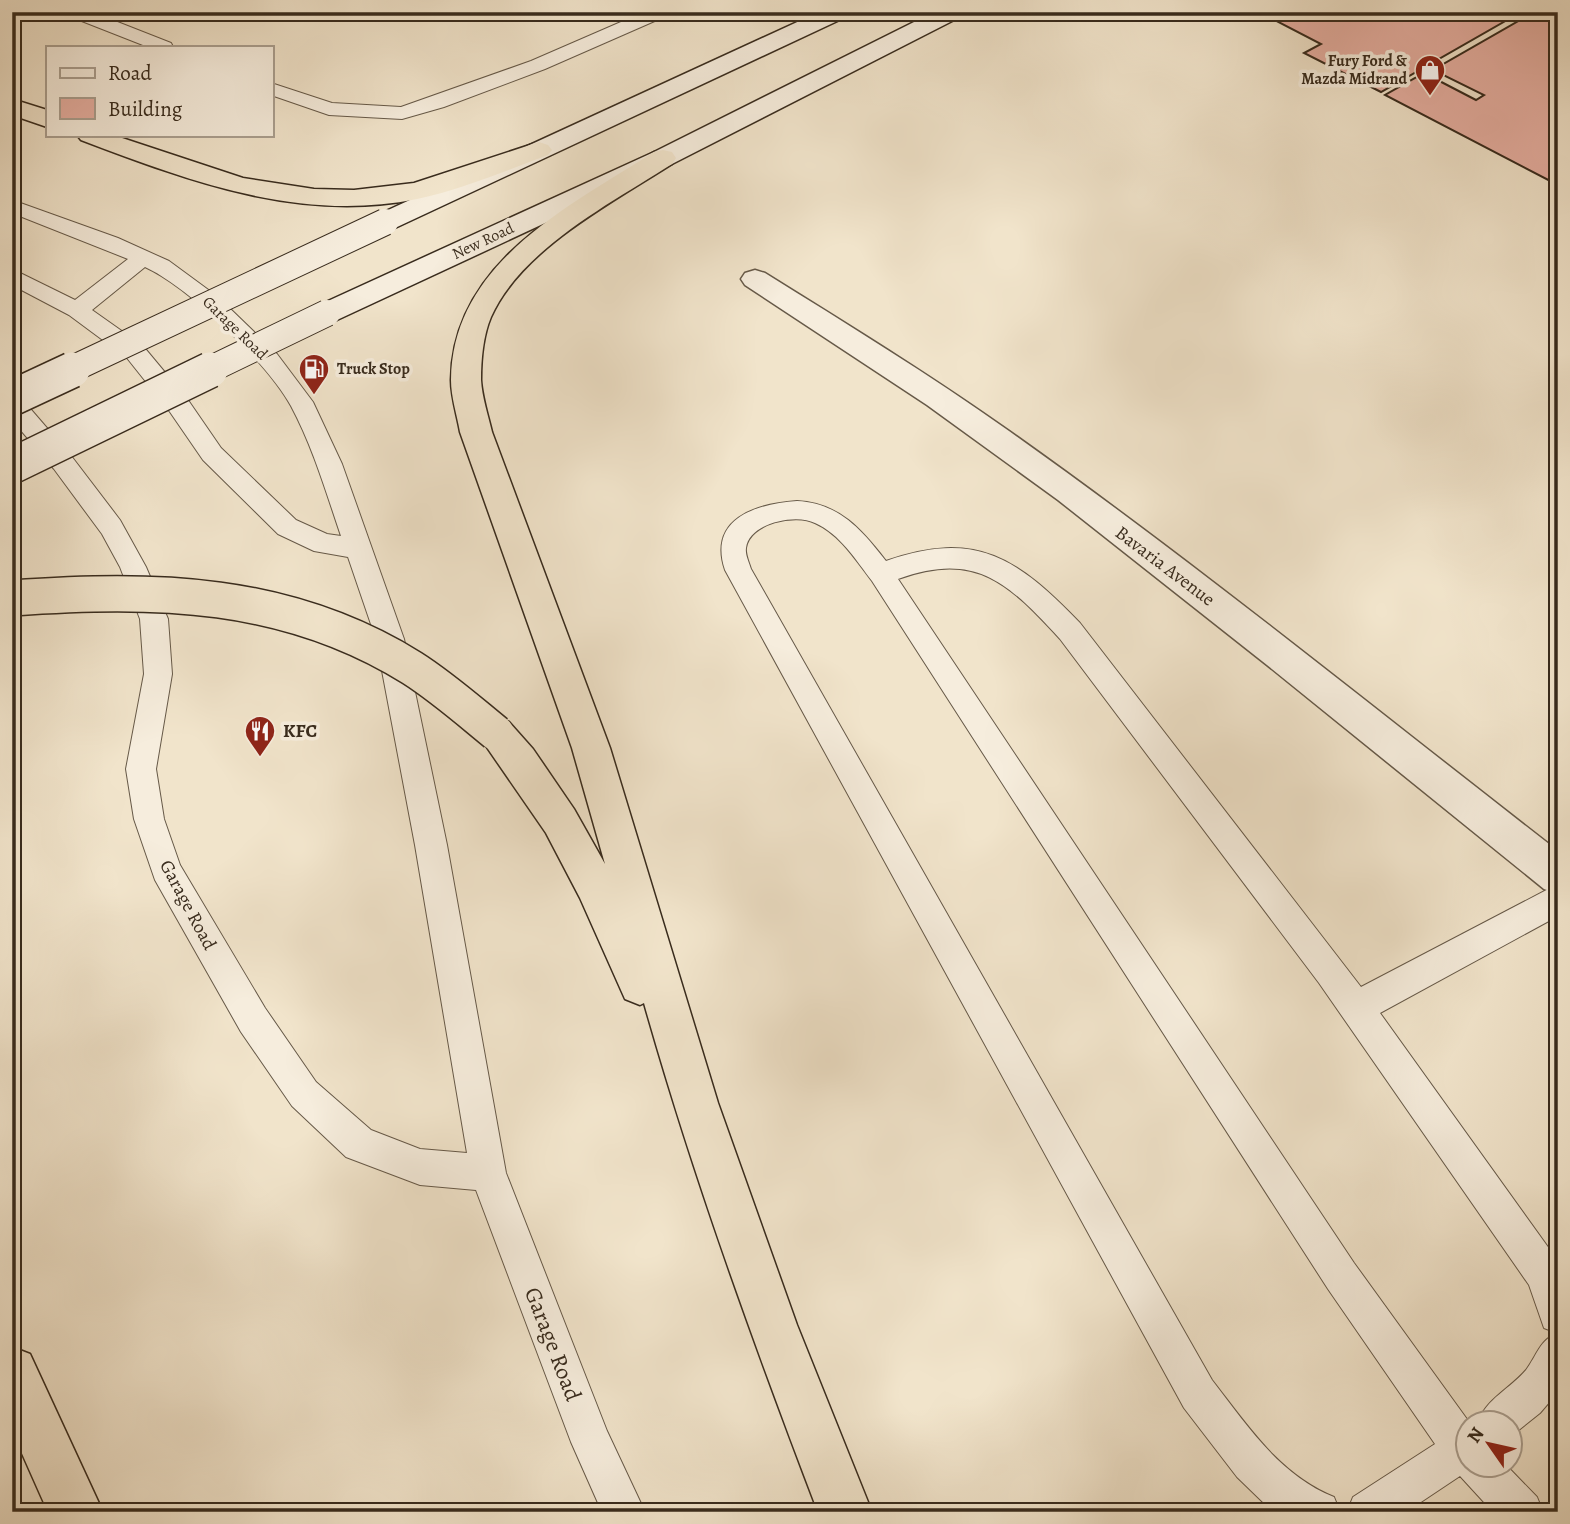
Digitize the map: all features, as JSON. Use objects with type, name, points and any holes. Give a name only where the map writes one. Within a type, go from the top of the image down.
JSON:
[{"type":"highway","points":[[12,106],[46,119]]},
{"type":"highway","points":[[93,136],[239,187],[279,195],[319,198],[397,194],[433,186],[539,150]]},
{"type":"highway","points":[[663,158],[540,241],[512,265],[477,316],[470,344],[466,382],[476,432],[592,748],[695,1103],[772,1325],[845,1512]]},
{"type":"highway","points":[[12,598],[109,591],[171,592],[240,599],[317,622],[372,646],[413,669],[496,733],[526,765],[554,806],[592,879],[695,1103]]},
{"type":"highway","points":[[12,1372],[76,1512]]},
{"type":"main road","points":[[12,398],[838,12]]},
{"type":"main road","name":"New Road","points":[[12,466],[327,313],[663,158],[953,12]]},
{"type":"main road","name":"Bavaria Avenue","points":[[755,279],[863,347],[997,439],[1194,588],[1558,876]]},
{"type":"lane","points":[[75,12],[161,46]]},
{"type":"lane","points":[[273,90],[329,108],[369,113],[402,113],[437,103],[538,65],[660,12]]},
{"type":"lane","name":"Garage Road","points":[[12,206],[110,243],[161,267],[210,302],[269,360],[301,402],[329,464],[390,639],[431,845],[488,1174],[591,1442],[624,1512]]},
{"type":"lane","points":[[77,310],[143,258]]},
{"type":"lane","points":[[12,276],[77,310],[135,352],[179,406],[212,453],[287,527],[323,544],[360,548]]},
{"type":"lane","name":"Garage Road","points":[[12,404],[63,463],[111,527],[134,568],[149,606],[153,619],[158,674],[141,769],[149,819],[166,870],[253,1020],[304,1094],[359,1144],[420,1167],[488,1174]]},
{"type":"lane","points":[[1319,1512],[1309,1509],[1283,1492],[1246,1455],[1198,1394],[738,570],[731,552],[733,543],[750,522],[775,512],[797,509],[818,513],[835,521],[852,536],[881,575],[1341,1276],[1454,1434]]},
{"type":"lane","points":[[881,575],[925,560],[969,558],[987,563],[1030,589],[1070,631],[1331,972],[1545,1275],[1558,1314]]},
{"type":"lane","points":[[1355,1008],[1558,898]]},
{"type":"lane","points":[[1516,1408],[1537,1390],[1558,1352]]},
{"type":"lane","points":[[1368,1512],[1454,1463]]},
{"type":"lane","points":[[1490,1478],[1522,1512]]},
{"type":"building","name":"Fury Ford & Mazda Midrand","points":[[1259,12],[1521,12],[1381,92],[1304,53],[1321,44]]},
{"type":"building","name":"Fury Ford & Mazda Midrand","points":[[1534,12],[1558,12],[1558,185],[1385,95],[1424,73],[1476,100],[1484,95],[1433,70]]},
{"type":"place","name":"Fury Ford & Mazda Midrand","points":[[1430,97]]},
{"type":"place","name":"Truck Stop","points":[[314,396]]},
{"type":"place","name":"KFC","points":[[260,758]]}]
